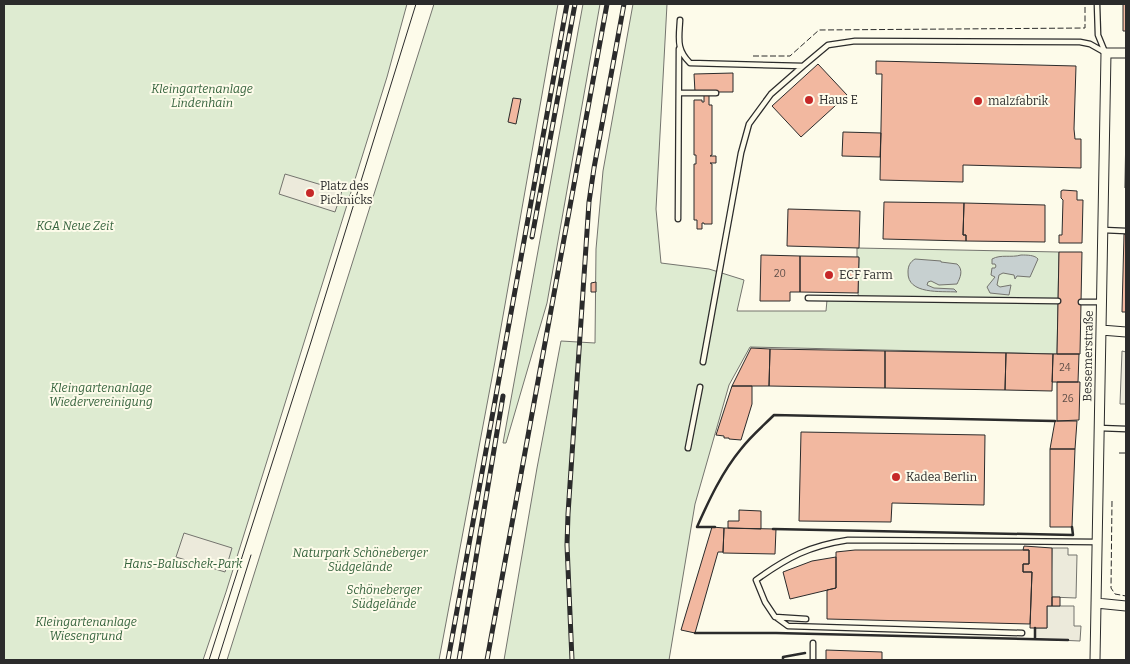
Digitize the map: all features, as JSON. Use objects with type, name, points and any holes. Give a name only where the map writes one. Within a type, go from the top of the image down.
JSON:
[{"type":"street","points":[[1106,53],[1126,53]]},
{"type":"street","name":"Bessemerstraße","points":[[1095,660],[1106,53]]},
{"type":"street","points":[[1101,330],[1126,332]]},
{"type":"street","points":[[1096,603],[1126,606]]},
{"type":"lane","points":[[1097,4],[1098,35],[1106,53]]},
{"type":"lane","points":[[678,219],[680,20]]},
{"type":"lane","points":[[703,362],[748,124],[771,94],[828,45],[855,41],[1086,42],[1106,53]]},
{"type":"lane","points":[[679,45],[682,55],[690,63],[803,66]]},
{"type":"lane","points":[[679,93],[716,93]]},
{"type":"lane","points":[[1103,230],[1126,231]]},
{"type":"lane","points":[[808,298],[1058,301]]},
{"type":"lane","points":[[1081,302],[1102,302]]},
{"type":"lane","points":[[688,448],[700,387]]},
{"type":"lane","points":[[1099,428],[1126,429]]},
{"type":"lane","points":[[1022,632],[788,626],[775,617],[762,596],[756,580],[784,560],[823,544],[848,540],[1097,542]]},
{"type":"lane","points":[[775,617],[806,619]]},
{"type":"lane","points":[[813,643],[813,660]]},
{"type":"green space","points":[[4,4],[407,4],[387,77],[203,660],[4,660]]},
{"type":"green space","name":"Naturpark Schöneberger Südgelände","points":[[434,4],[558,4],[494,367],[439,660],[227,660]]},
{"type":"green space","points":[[583,4],[600,4],[547,303],[506,443],[503,443]]},
{"type":"green space","points":[[633,4],[667,4],[656,209],[661,263],[709,269],[744,280],[737,311],[826,311],[827,300],[858,301],[859,258],[857,257],[857,248],[1059,252],[1057,354],[750,347],[729,385],[695,504],[669,660],[504,660],[561,341],[595,343],[596,249],[603,171]]},
{"type":"shaded area","name":"Platz des Picknicks","points":[[285,174],[342,191],[335,212],[279,194]]},
{"type":"shaded area","points":[[1021,255],[1033,256],[1038,259],[1030,277],[1017,276],[1015,279],[1014,275],[1003,273],[999,275],[997,285],[1000,287],[1011,285],[1009,295],[990,293],[987,287],[995,277],[991,275],[992,268],[996,266],[992,264],[992,259]]},
{"type":"shaded area","points":[[915,259],[957,264],[961,271],[957,284],[939,285],[931,281],[927,285],[934,288],[954,289],[957,292],[926,290],[913,285],[909,279],[908,270]]},
{"type":"shaded area","points":[[1122,351],[1126,352],[1126,404],[1120,404]]},
{"type":"shaded area","points":[[184,533],[232,548],[225,572],[176,557]]},
{"type":"shaded area","points":[[1052,548],[1068,548],[1068,555],[1077,555],[1076,598],[1051,597]]},
{"type":"shaded area","points":[[1047,606],[1074,606],[1074,626],[1081,626],[1080,641],[1035,639],[1035,628],[1047,628]]},
{"type":"building","points":[[1123,4],[1126,4],[1126,31],[1123,31]]},
{"type":"building","name":"malzfabrik","points":[[876,61],[1076,66],[1074,129],[1075,139],[1081,139],[1081,168],[963,165],[963,182],[880,180],[882,74],[876,74]]},
{"type":"building","name":"Haus E","points":[[818,64],[847,95],[801,137],[772,106]]},
{"type":"building","points":[[733,73],[733,92],[695,92],[694,74]]},
{"type":"building","points":[[704,95],[709,95],[709,105],[712,105],[712,155],[710,156],[716,156],[716,163],[710,163],[712,164],[712,224],[702,223],[702,229],[697,229],[697,220],[694,220],[694,164],[696,164],[696,155],[694,155],[694,100],[702,100],[704,102]]},
{"type":"building","points":[[513,98],[521,99],[516,124],[508,122]]},
{"type":"building","points":[[1126,121],[1126,188],[1125,188]]},
{"type":"building","points":[[843,132],[881,133],[880,157],[842,156]]},
{"type":"building","points":[[1061,191],[1077,191],[1077,200],[1083,200],[1082,243],[1059,243],[1059,235],[1062,235],[1063,200],[1061,198]]},
{"type":"building","points":[[884,202],[964,203],[963,235],[966,235],[966,241],[883,239]]},
{"type":"building","points":[[964,203],[1045,205],[1045,242],[966,241],[966,235],[963,235]]},
{"type":"building","points":[[788,209],[860,211],[859,248],[787,246]]},
{"type":"building","points":[[1124,234],[1126,234],[1126,312],[1122,312]]},
{"type":"building","points":[[1059,252],[1082,252],[1080,354],[1057,354]]},
{"type":"building","points":[[761,255],[800,256],[800,292],[790,292],[790,301],[760,301]]},
{"type":"building","name":"ECF Farm","points":[[800,256],[859,257],[858,293],[800,292]]},
{"type":"building","points":[[596,282],[596,292],[591,292],[591,283]]},
{"type":"building","points":[[751,348],[770,349],[769,386],[732,386]]},
{"type":"building","points":[[770,349],[885,351],[885,388],[769,386]]},
{"type":"building","points":[[885,351],[1006,353],[1005,390],[885,388]]},
{"type":"building","points":[[1006,353],[1053,354],[1052,391],[1005,390]]},
{"type":"building","points":[[1053,354],[1079,354],[1078,382],[1052,382]]},
{"type":"building","points":[[1057,382],[1080,382],[1079,420],[1057,421]]},
{"type":"building","points":[[732,386],[752,386],[752,404],[741,440],[716,435]]},
{"type":"building","points":[[1055,421],[1077,421],[1075,449],[1050,449]]},
{"type":"building","points":[[801,432],[985,435],[984,505],[892,503],[891,522],[799,521]]},
{"type":"building","points":[[1050,449],[1075,449],[1072,527],[1050,527]]},
{"type":"building","points":[[739,510],[761,511],[761,529],[728,528],[728,521],[739,521]]},
{"type":"building","points":[[712,527],[724,528],[723,552],[718,552],[695,633],[681,630]]},
{"type":"building","points":[[724,528],[776,529],[775,554],[723,553]]},
{"type":"building","points":[[1024,546],[1052,548],[1052,606],[1047,606],[1047,628],[1030,628],[1032,572],[1023,572],[1023,564],[1029,564],[1029,550],[1023,550]]},
{"type":"building","points":[[855,550],[1029,550],[1029,564],[1023,564],[1023,572],[1032,572],[1030,624],[827,619],[827,590],[836,588],[836,552]]},
{"type":"building","points":[[836,557],[836,588],[790,599],[783,572],[812,561]]},
{"type":"building","points":[[1052,597],[1060,597],[1060,606],[1052,606]]},
{"type":"building","points":[[826,650],[882,652],[882,660],[826,660]]},
{"type":"tram line","points":[[209,660],[311,342],[416,4]]},
{"type":"tram line","points":[[218,660],[251,555]]},
{"type":"railway","points":[[448,660],[567,4]]},
{"type":"railway","points":[[532,237],[575,4]]},
{"type":"railway","points":[[487,660],[607,4]]},
{"type":"railway","points":[[572,660],[567,545],[568,514],[589,202],[624,4]]},
{"type":"railway","points":[[459,660],[503,396]]},
{"type":"fence","points":[[753,56],[790,56],[819,30],[1085,28],[1085,4]]},
{"type":"fence","points":[[1119,453],[1126,453]]},
{"type":"fence","points":[[1112,501],[1111,588],[1115,594],[1126,596]]},
{"type":"wall","points":[[715,527],[697,527],[716,486],[748,440],[774,415],[1055,421]]},
{"type":"wall","points":[[773,529],[1073,535],[1072,527]]},
{"type":"wall","points":[[1035,628],[1035,639]]},
{"type":"wall","points":[[695,633],[776,633],[1068,640]]},
{"type":"wall","points":[[783,660],[783,657],[805,653]]},
{"type":"place","name":"Haus E","points":[[809,100]]},
{"type":"place","name":"malzfabrik","points":[[978,101]]},
{"type":"place","name":"Platz des Picknicks","points":[[310,193]]},
{"type":"place","name":"ECF Farm","points":[[829,275]]},
{"type":"place","name":"Kadea Berlin","points":[[896,477]]},
{"type":"park label","name":"Kleingartenanlage Lindenhain","points":[[202,96]]},
{"type":"park label","name":"KGA Neue Zeit","points":[[75,226]]},
{"type":"park label","name":"Kleingartenanlage Wiedervereinigung","points":[[101,395]]},
{"type":"park label","name":"Hans-Baluschek-Park","points":[[183,564]]},
{"type":"park label","name":"Schöneberger Südgelände","points":[[384,597]]},
{"type":"park label","name":"Kleingartenanlage Wiesengrund","points":[[86,629]]}]
